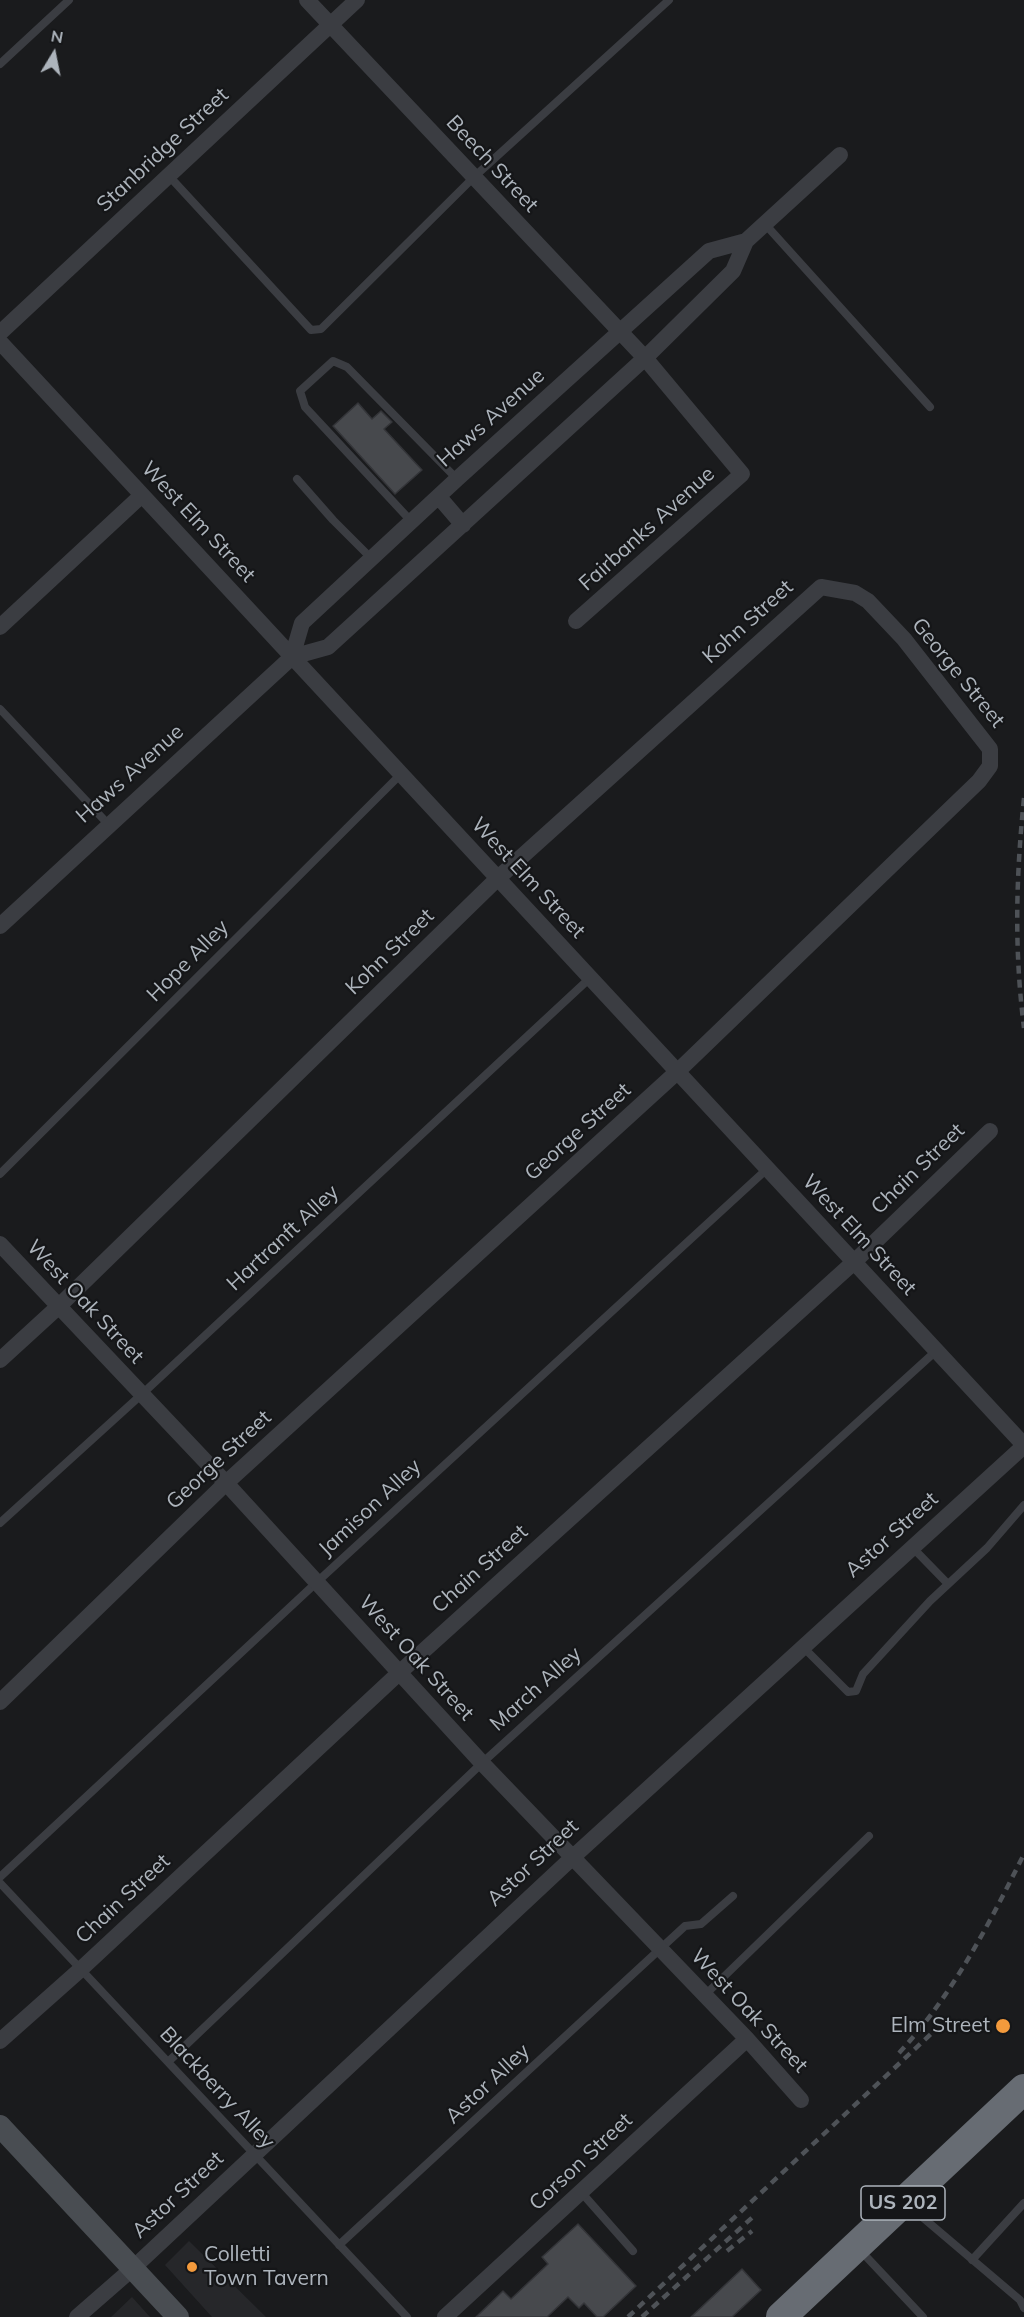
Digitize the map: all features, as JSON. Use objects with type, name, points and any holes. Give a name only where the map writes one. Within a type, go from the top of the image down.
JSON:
[{"type":"highway","name":"US 202","points":[[781,2317],[1024,2090]]},
{"type":"street","name":"Beech Street","points":[[307,0],[645,358]]},
{"type":"street","name":"Stanbridge Street","points":[[0,333],[357,0]]},
{"type":"street","name":"Haws Avenue","points":[[0,926],[108,824],[292,657],[328,647],[645,358],[733,271],[746,241],[840,154]]},
{"type":"street","name":"Haws Avenue","points":[[292,657],[302,623],[457,478],[709,251],[746,241]]},
{"type":"street","name":"West Elm Street","points":[[0,342],[1024,1446]]},
{"type":"street","name":"Fairbanks Avenue","points":[[576,621],[742,474],[645,358]]},
{"type":"street","points":[[0,627],[142,495]]},
{"type":"street","points":[[439,497],[463,525]]},
{"type":"street","name":"Kohn Street","points":[[0,1360],[58,1307],[498,878],[821,586]]},
{"type":"street","name":"George Street","points":[[0,1702],[226,1483],[677,1072],[979,781],[990,766],[990,748],[904,639],[868,601],[855,593],[821,586]]},
{"type":"street","name":"Chain Street","points":[[0,2040],[81,1969],[399,1673],[854,1262],[990,1131]]},
{"type":"street","name":"West Oak Street","points":[[0,1244],[226,1483],[482,1763],[747,2039],[801,2100]]},
{"type":"street","name":"Astor Street","points":[[78,2317],[573,1857],[1024,1446]]},
{"type":"street","name":"Corson Street","points":[[445,2317],[747,2039]]},
{"type":"street","points":[[0,2126],[178,2317]]},
{"type":"lane","points":[[0,64],[69,0]]},
{"type":"lane","points":[[169,176],[311,330],[321,329],[474,177],[669,0]]},
{"type":"lane","points":[[765,224],[930,407]]},
{"type":"lane","points":[[411,521],[305,407],[300,391],[333,361],[347,367],[457,478]]},
{"type":"lane","points":[[297,479],[371,558]]},
{"type":"lane","points":[[0,709],[108,824]]},
{"type":"lane","name":"Hope Alley","points":[[0,1174],[401,774]]},
{"type":"lane","name":"Hartranft Alley","points":[[0,1523],[590,978]]},
{"type":"lane","name":"Jamison Alley","points":[[0,1877],[767,1169]]},
{"type":"lane","name":"March Alley","points":[[168,2062],[482,1763],[936,1351]]},
{"type":"lane","points":[[802,1647],[848,1692],[856,1691],[863,1674],[948,1584],[987,1548],[1024,1505]]},
{"type":"lane","points":[[912,1546],[948,1584]]},
{"type":"lane","points":[[705,1995],[869,1836]]},
{"type":"lane","name":"Blackberry Alley","points":[[0,1883],[407,2317]]},
{"type":"lane","name":"Astor Alley","points":[[339,2245],[685,1926],[701,1924],[733,1896]]},
{"type":"lane","points":[[581,2192],[633,2251]]},
{"type":"lane","points":[[904,2202],[1020,2300],[1024,2308]]},
{"type":"lane","points":[[972,2260],[1024,2203]]},
{"type":"lane","points":[[857,2246],[923,2317]]},
{"type":"shaded area","points":[[189,2241],[266,2317],[212,2317],[165,2265]]},
{"type":"shaded area","points":[[132,2297],[150,2317],[111,2317]]},
{"type":"building","points":[[358,403],[372,419],[381,411],[392,422],[384,429],[422,470],[395,494],[333,426]]},
{"type":"building","points":[[578,2224],[636,2286],[603,2317],[597,2317],[584,2303],[579,2308],[568,2297],[547,2317],[476,2317],[503,2291],[511,2299],[548,2264],[542,2257]]},
{"type":"building","points":[[742,2269],[761,2290],[732,2317],[691,2317]]},
{"type":"railway","points":[[1024,798],[1017,913],[1024,1028]]},
{"type":"railway","points":[[899,2053],[936,2007],[969,1958],[1024,1854]]},
{"type":"railway","points":[[628,2317],[933,2032]]},
{"type":"railway","points":[[642,2317],[755,2215]]},
{"type":"railway","points":[[727,2251],[752,2231]]},
{"type":"place","name":"Elm Street","points":[[1003,2026]]},
{"type":"place","name":"Colletti Town Tavern","points":[[192,2267]]}]
